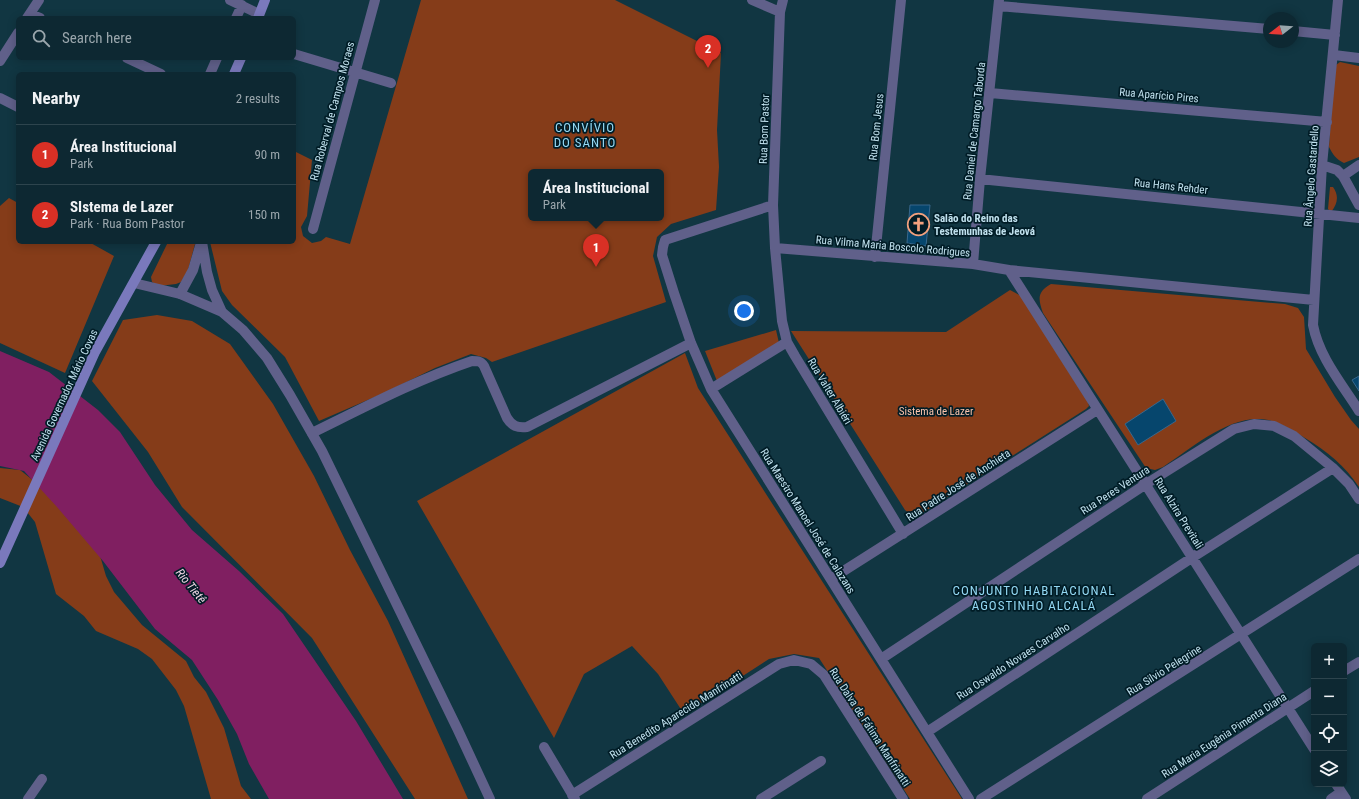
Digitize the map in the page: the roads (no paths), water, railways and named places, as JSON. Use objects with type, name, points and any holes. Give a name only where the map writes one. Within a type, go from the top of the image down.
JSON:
[{"type":"main road","points":[[259,16],[265,0]]},
{"type":"main road","points":[[235,72],[240,60]]},
{"type":"main road","name":"Avenida Governador Mário Covas","points":[[0,563],[95,352],[155,244]]},
{"type":"street","points":[[29,16],[39,0]]},
{"type":"street","points":[[230,0],[242,5],[259,16]]},
{"type":"street","name":"Rua Roberval de Campos Moraes","points":[[313,229],[375,0]]},
{"type":"street","points":[[752,0],[780,12]]},
{"type":"street","name":"Rua Bom Pastor","points":[[775,248],[773,204],[780,12],[782,0]]},
{"type":"street","name":"Rua Bom Jesus","points":[[875,257],[900,0]]},
{"type":"street","name":"Rua Ângelo Gastardello","points":[[1338,0],[1334,55],[1322,165],[1313,325],[1316,339],[1322,352],[1359,411]]},
{"type":"street","points":[[999,3],[1263,28]]},
{"type":"street","name":"Rua Daniel de Camargo Taborda","points":[[973,264],[980,179],[999,3]]},
{"type":"street","points":[[237,16],[242,5]]},
{"type":"street","points":[[1299,32],[1335,35]]},
{"type":"street","points":[[0,61],[16,36]]},
{"type":"street","points":[[296,55],[391,83]]},
{"type":"street","points":[[1334,55],[1359,58]]},
{"type":"street","points":[[131,60],[157,72]]},
{"type":"street","points":[[211,72],[216,60]]},
{"type":"street","name":"Rua Aparício Pires","points":[[990,93],[1327,122]]},
{"type":"street","points":[[0,98],[16,106]]},
{"type":"street","points":[[1322,165],[1337,170],[1343,176],[1359,205]]},
{"type":"street","points":[[1343,176],[1359,165]]},
{"type":"street","name":"Rua Hans Rehder","points":[[980,179],[1359,218]]},
{"type":"street","name":"Rua Maestro Manoel José de Calazans","points":[[773,204],[665,240],[662,254],[691,343],[711,389],[970,799]]},
{"type":"street","points":[[180,294],[193,270],[201,244]]},
{"type":"street","points":[[201,244],[206,272],[222,312]]},
{"type":"street","name":"Rua Vilma Maria Boscolo Rodrigues","points":[[775,248],[973,264],[1009,270],[1314,300]]},
{"type":"street","name":"Rua Valter Albiéri","points":[[775,248],[782,321],[787,342],[903,534]]},
{"type":"street","name":"Rua Alzira Previtali","points":[[1009,270],[1311,744]]},
{"type":"street","points":[[134,283],[180,294],[222,312],[243,330],[267,358],[290,394],[326,458],[454,721],[490,799]]},
{"type":"street","points":[[711,389],[787,342]]},
{"type":"street","points":[[312,434],[418,381],[472,361],[481,362],[484,366],[511,424],[520,428],[527,427],[691,343]]},
{"type":"street","name":"Rua Padre José de Anchieta","points":[[831,579],[1098,410]]},
{"type":"street","name":"Rua Peres Ventura","points":[[881,659],[1146,484],[1234,429],[1254,424],[1274,426],[1294,436],[1333,468],[1349,484],[1359,499]]},
{"type":"street","name":"Rua Oswaldo Novaes Carvalho","points":[[927,732],[1193,557],[1333,468]]},
{"type":"street","name":"Rua Silvio Pelegrine","points":[[982,799],[1242,635],[1359,559]]},
{"type":"street","name":"Rua Benedito Aparecido Manfrinatti","points":[[574,797],[779,664],[794,660]]},
{"type":"street","name":"Rua Dalva de Fátima Manfrinatti","points":[[794,660],[811,664],[824,675],[903,799]]},
{"type":"street","points":[[1347,669],[1359,662]]},
{"type":"street","name":"Rua Maria Eugênia Pimenta Diana","points":[[1147,799],[1311,692]]},
{"type":"street","points":[[544,747],[574,797]]},
{"type":"street","points":[[761,799],[821,760]]},
{"type":"street","points":[[28,799],[42,779]]},
{"type":"street","points":[[1331,799],[1341,792]]},
{"type":"water","name":"Rio Tietê","points":[[0,351],[49,372],[98,410],[120,432],[155,485],[192,530],[239,571],[283,614],[356,721],[403,799],[269,799],[249,764],[237,734],[218,700],[192,660],[155,629],[103,561],[24,471],[0,466]]},
{"type":"place","name":"SIstema de Lazer","points":[[708,68]]},
{"type":"place","name":"Salão do Reino das Testemunhas de Jeová","points":[[918,224]]},
{"type":"place","name":"Área Institucional","points":[[596,267]]},
{"type":"district","name":"CONVÍVIO DO SANTO","points":[[585,134]]},
{"type":"district","name":"CONJUNTO HABITACIONAL AGOSTINHO ALCALÁ","points":[[1034,598]]},
{"type":"park label","name":"Sistema de Lazer","points":[[936,411]]}]
